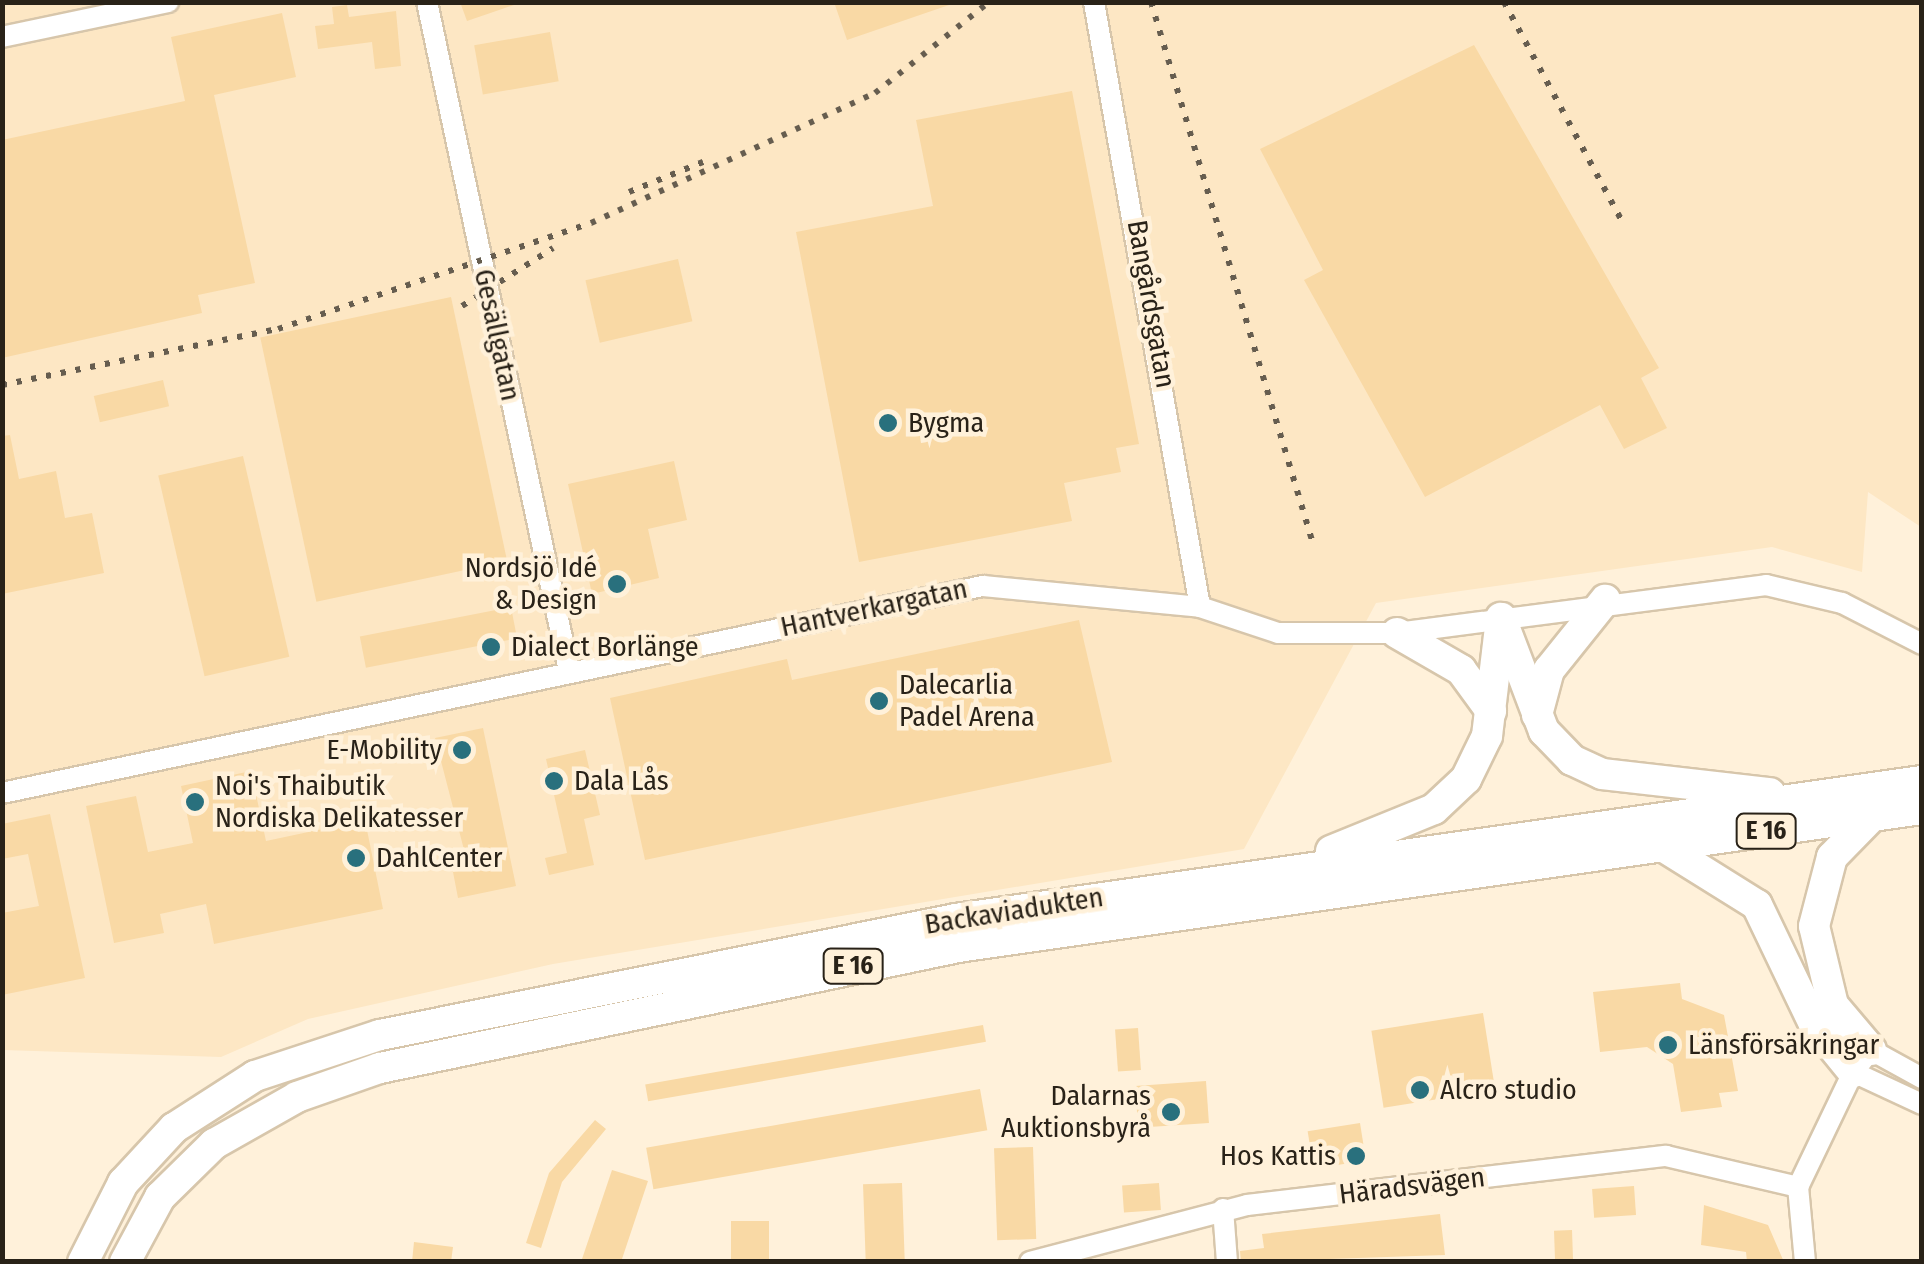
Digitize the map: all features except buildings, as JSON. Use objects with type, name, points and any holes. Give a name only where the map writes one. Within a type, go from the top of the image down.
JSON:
[{"type":"highway","points":[[1537,715],[1549,670],[1605,600]]},
{"type":"highway","points":[[1273,872],[1434,809],[1478,758],[1491,711],[1501,618]]},
{"type":"highway","points":[[1501,618],[1537,715],[1560,751],[1587,769],[1803,798]]},
{"type":"highway","points":[[1397,633],[1461,670],[1491,711]]},
{"type":"highway","name":"Backaviadukten","points":[[83,1262],[123,1183],[174,1128],[309,1055],[774,952],[1273,872],[1922,781]]},
{"type":"highway","name":"Backaviadukten","points":[[125,1262],[160,1197],[214,1144],[296,1097],[380,1068],[958,946],[1922,809]]},
{"type":"highway","points":[[1862,1061],[1833,1005],[1814,926],[1832,857],[1871,817]]},
{"type":"highway","points":[[1661,845],[1757,905],[1814,1024],[1862,1061]]},
{"type":"street","points":[[2,37],[168,2]]},
{"type":"street","name":"Gesällgatan","points":[[427,2],[568,666]]},
{"type":"street","name":"Bangårdsgatan","points":[[1094,2],[1200,606]]},
{"type":"street","name":"Hantverkargatan","points":[[2,793],[568,666],[983,586],[1200,606],[1278,633],[1397,633],[1605,600],[1766,585],[1842,602],[1922,644]]},
{"type":"street","points":[[1862,1061],[1922,1078]]},
{"type":"street","points":[[1862,1061],[1922,1104]]},
{"type":"street","points":[[1806,1262],[1798,1187],[1862,1061]]},
{"type":"street","name":"Häradsvägen","points":[[1030,1262],[1223,1209],[1666,1156],[1798,1187]]},
{"type":"street","points":[[1223,1209],[1227,1262]]},
{"type":"shaded area","points":[[3,3],[1921,3],[1921,527],[1868,492],[1862,572],[1772,547],[1376,603],[1244,849],[553,964],[308,1019],[221,1057],[3,1050]]},
{"type":"railway","points":[[2,385],[278,329],[591,223],[875,93],[989,2]]},
{"type":"railway","points":[[1151,2],[1314,547]]},
{"type":"railway","points":[[1504,2],[1621,219]]},
{"type":"railway","points":[[629,192],[703,162]]},
{"type":"railway","points":[[462,306],[553,248]]},
{"type":"place","name":"Bygma","points":[[888,423]]},
{"type":"place","name":"Nordsjö Idé & Design","points":[[617,584]]},
{"type":"place","name":"Dialect Borlänge","points":[[491,647]]},
{"type":"place","name":"Dalecarlia Padel Arena","points":[[879,701]]},
{"type":"place","name":"E-Mobility","points":[[462,750]]},
{"type":"place","name":"Dala Lås","points":[[554,781]]},
{"type":"place","name":"Noi's Thaibutik Nordiska Delikatesser","points":[[195,802]]},
{"type":"place","name":"DahlCenter","points":[[356,858]]},
{"type":"place","name":"Länsförsäkringar","points":[[1668,1045]]},
{"type":"place","name":"Alcro studio","points":[[1420,1090]]},
{"type":"place","name":"Dalarnas Auktionsbyrå","points":[[1171,1112]]},
{"type":"place","name":"Hos Kattis","points":[[1356,1156]]}]
